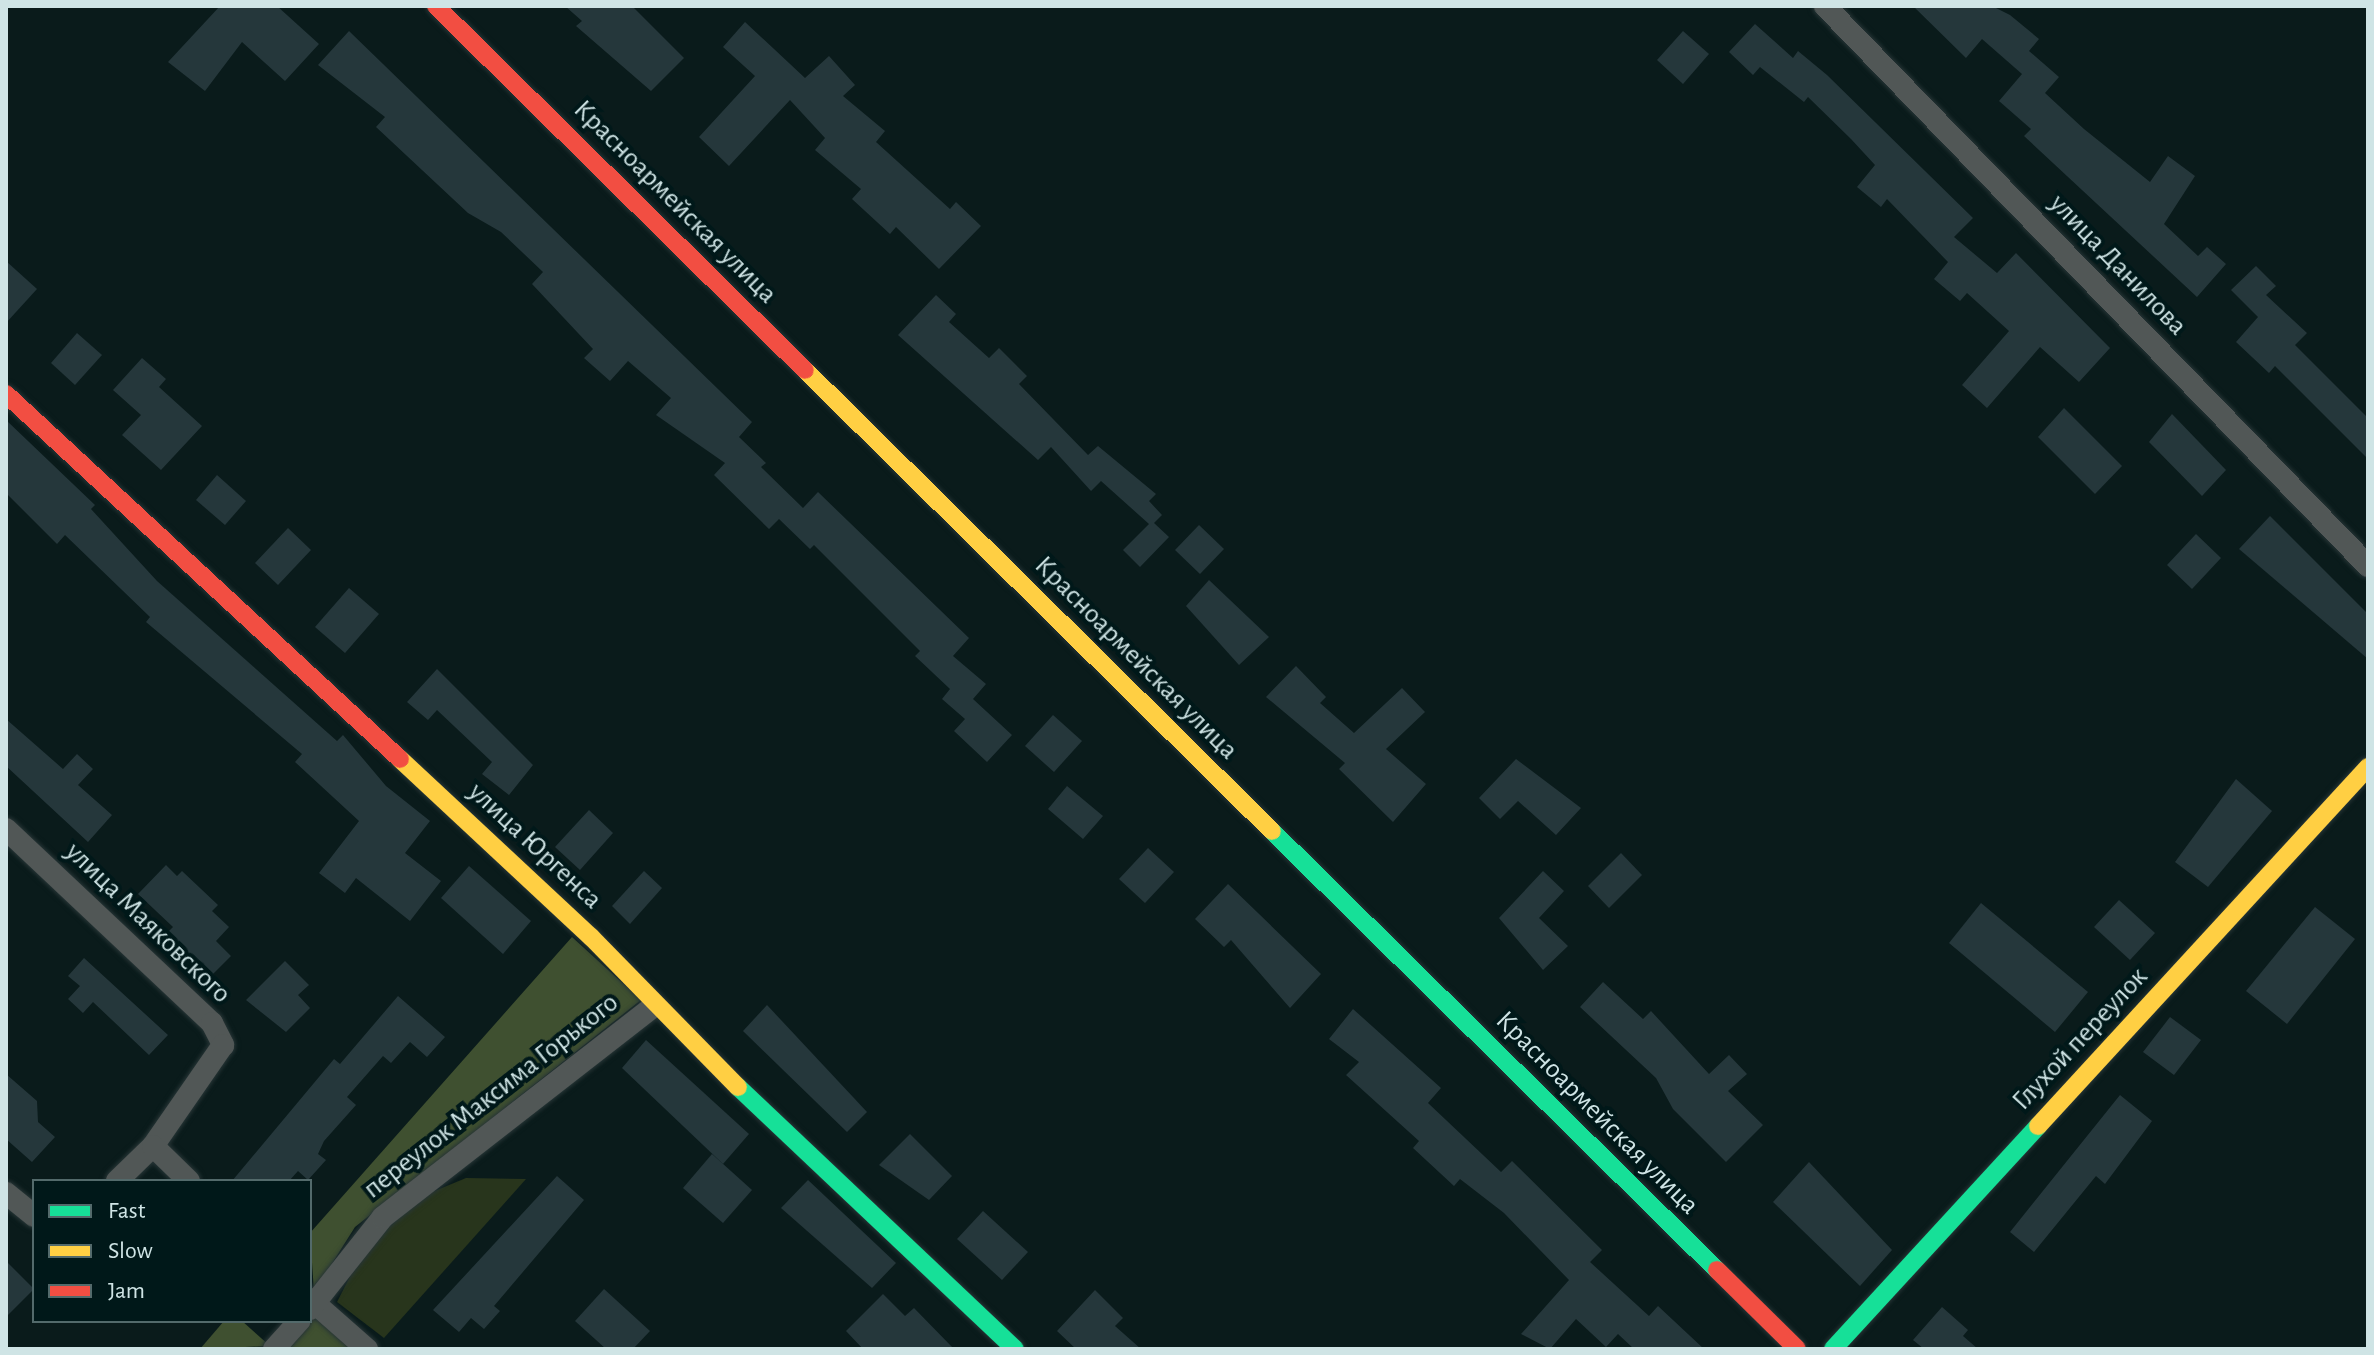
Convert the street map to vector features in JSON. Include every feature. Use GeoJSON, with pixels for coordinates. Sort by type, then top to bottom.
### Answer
{"type":"FeatureCollection","features":[{"type":"Feature","properties":{"kind":"street","name":"Красноармейская улица"},"geometry":{"type":"LineString","coordinates":[[436,6],[1797,1349]]}},
{"type":"Feature","properties":{"kind":"street","name":"улица Данилова"},"geometry":{"type":"LineString","coordinates":[[1825,6],[2368,566]]}},
{"type":"Feature","properties":{"kind":"street","name":"улица Юргенса"},"geometry":{"type":"LineString","coordinates":[[6,394],[591,937],[653,1007],[1015,1349]]}},
{"type":"Feature","properties":{"kind":"street","name":"Глухой переулок"},"geometry":{"type":"LineString","coordinates":[[1833,1349],[2368,767]]}},
{"type":"Feature","properties":{"kind":"street","name":"улица Маяковского"},"geometry":{"type":"LineString","coordinates":[[6,829],[212,1023],[223,1045],[153,1146],[119,1179]]}},
{"type":"Feature","properties":{"kind":"street","name":"переулок Максима Горького"},"geometry":{"type":"LineString","coordinates":[[312,1304],[383,1217],[653,1007]]}},
{"type":"Feature","properties":{"kind":"street"},"geometry":{"type":"LineString","coordinates":[[153,1146],[187,1179]]}},
{"type":"Feature","properties":{"kind":"street"},"geometry":{"type":"LineString","coordinates":[[6,1193],[32,1214]]}},
{"type":"Feature","properties":{"kind":"street"},"geometry":{"type":"LineString","coordinates":[[312,1304],[367,1349]]}},
{"type":"Feature","properties":{"kind":"street"},"geometry":{"type":"LineString","coordinates":[[274,1349],[297,1323]]}},
{"type":"Feature","properties":{"kind":"green space"},"geometry":{"type":"Polygon","coordinates":[[[572,937],[641,1000],[355,1227],[314,1292],[312,1231],[572,937]]]}},
{"type":"Feature","properties":{"kind":"green space"},"geometry":{"type":"Polygon","coordinates":[[[466,1178],[526,1179],[384,1338],[337,1302],[364,1249],[425,1195],[466,1178]]]}},
{"type":"Feature","properties":{"kind":"green space"},"geometry":{"type":"Polygon","coordinates":[[[312,1316],[353,1349],[276,1349],[301,1323],[312,1323],[312,1316]]]}},
{"type":"Feature","properties":{"kind":"green space"},"geometry":{"type":"Polygon","coordinates":[[[222,1323],[244,1323],[270,1346],[200,1349],[222,1323]]]}},
{"type":"Feature","properties":{"kind":"building"},"geometry":{"type":"Polygon","coordinates":[[[220,6],[277,6],[319,44],[285,81],[242,42],[205,91],[168,62],[220,6]]]}},
{"type":"Feature","properties":{"kind":"building"},"geometry":{"type":"Polygon","coordinates":[[[565,6],[632,6],[684,58],[651,91],[576,26],[582,21],[565,6]]]}},
{"type":"Feature","properties":{"kind":"building"},"geometry":{"type":"Polygon","coordinates":[[[1913,6],[1992,6],[2010,15],[2039,39],[2029,51],[2059,77],[2045,93],[2084,129],[2150,182],[2168,156],[2195,176],[2164,224],[2198,256],[2207,247],[2226,264],[2197,297],[2024,136],[2031,129],[1999,101],[2022,74],[1982,39],[1966,58],[1913,6]]]}},
{"type":"Feature","properties":{"kind":"building"},"geometry":{"type":"Polygon","coordinates":[[[745,22],[805,78],[829,56],[855,85],[843,96],[885,131],[876,142],[950,209],[956,202],[981,226],[939,269],[896,227],[890,234],[852,199],[861,189],[815,150],[825,138],[790,100],[729,166],[699,137],[755,76],[723,47],[745,22]]]}},
{"type":"Feature","properties":{"kind":"building"},"geometry":{"type":"Polygon","coordinates":[[[1755,24],[1793,58],[1798,51],[1827,75],[1973,218],[1954,237],[1997,273],[2016,253],[2110,348],[2079,382],[2040,347],[1987,408],[1962,385],[2009,331],[1967,293],[1960,301],[1934,279],[1948,262],[1887,199],[1881,207],[1857,187],[1875,165],[1851,139],[1808,97],[1804,102],[1760,67],[1753,75],[1729,52],[1755,24]]]}},
{"type":"Feature","properties":{"kind":"building"},"geometry":{"type":"Polygon","coordinates":[[[349,31],[752,422],[739,437],[766,463],[761,467],[803,508],[818,492],[969,638],[953,656],[986,684],[973,699],[1012,735],[987,762],[954,731],[965,719],[942,699],[950,689],[915,656],[920,651],[814,545],[810,549],[779,519],[769,529],[714,475],[725,463],[656,415],[671,398],[628,361],[610,381],[584,358],[593,349],[532,284],[543,272],[501,232],[468,213],[376,127],[385,117],[318,65],[349,31]]]}},
{"type":"Feature","properties":{"kind":"building"},"geometry":{"type":"Polygon","coordinates":[[[1683,31],[1709,54],[1683,84],[1657,60],[1683,31]]]}},
{"type":"Feature","properties":{"kind":"building"},"geometry":{"type":"Polygon","coordinates":[[[6,261],[37,289],[6,323],[6,261]]]}},
{"type":"Feature","properties":{"kind":"building"},"geometry":{"type":"Polygon","coordinates":[[[2256,266],[2276,286],[2266,295],[2307,333],[2295,345],[2368,418],[2368,459],[2275,366],[2269,373],[2236,342],[2258,317],[2231,290],[2256,266]]]}},
{"type":"Feature","properties":{"kind":"building"},"geometry":{"type":"Polygon","coordinates":[[[936,295],[956,314],[949,322],[989,358],[999,348],[1027,376],[1019,384],[1088,455],[1098,446],[1156,494],[1149,501],[1162,515],[1154,523],[1169,537],[1140,567],[1123,550],[1149,524],[1101,481],[1091,491],[1051,447],[1038,460],[898,335],[936,295]]]}},
{"type":"Feature","properties":{"kind":"building"},"geometry":{"type":"Polygon","coordinates":[[[77,333],[102,355],[75,385],[51,363],[77,333]]]}},
{"type":"Feature","properties":{"kind":"building"},"geometry":{"type":"Polygon","coordinates":[[[142,358],[166,379],[159,387],[202,426],[161,470],[122,435],[141,415],[113,390],[142,358]]]}},
{"type":"Feature","properties":{"kind":"building"},"geometry":{"type":"Polygon","coordinates":[[[2064,408],[2122,466],[2095,494],[2038,437],[2064,408]]]}},
{"type":"Feature","properties":{"kind":"building"},"geometry":{"type":"Polygon","coordinates":[[[2172,414],[2226,470],[2202,496],[2149,442],[2172,414]]]}},
{"type":"Feature","properties":{"kind":"building"},"geometry":{"type":"Polygon","coordinates":[[[6,420],[95,505],[91,509],[157,581],[337,741],[343,735],[386,786],[430,821],[405,853],[441,881],[410,921],[356,878],[345,893],[319,873],[359,821],[295,762],[302,754],[146,622],[150,617],[65,535],[57,544],[6,493],[6,420]]]}},
{"type":"Feature","properties":{"kind":"building"},"geometry":{"type":"Polygon","coordinates":[[[217,475],[246,501],[225,525],[196,500],[217,475]]]}},
{"type":"Feature","properties":{"kind":"building"},"geometry":{"type":"Polygon","coordinates":[[[2270,516],[2368,614],[2368,659],[2239,549],[2270,516]]]}},
{"type":"Feature","properties":{"kind":"building"},"geometry":{"type":"Polygon","coordinates":[[[1199,525],[1224,549],[1200,574],[1175,550],[1199,525]]]}},
{"type":"Feature","properties":{"kind":"building"},"geometry":{"type":"Polygon","coordinates":[[[288,528],[311,550],[278,585],[255,563],[288,528]]]}},
{"type":"Feature","properties":{"kind":"building"},"geometry":{"type":"Polygon","coordinates":[[[2196,534],[2221,558],[2192,589],[2167,565],[2196,534]]]}},
{"type":"Feature","properties":{"kind":"building"},"geometry":{"type":"Polygon","coordinates":[[[1209,580],[1269,637],[1239,665],[1186,606],[1209,580]]]}},
{"type":"Feature","properties":{"kind":"building"},"geometry":{"type":"Polygon","coordinates":[[[349,588],[379,614],[345,653],[315,627],[349,588]]]}},
{"type":"Feature","properties":{"kind":"building"},"geometry":{"type":"Polygon","coordinates":[[[1296,666],[1326,697],[1320,703],[1354,733],[1402,688],[1425,712],[1386,749],[1426,784],[1393,822],[1339,769],[1345,763],[1266,697],[1296,666]]]}},
{"type":"Feature","properties":{"kind":"building"},"geometry":{"type":"Polygon","coordinates":[[[437,669],[533,765],[509,795],[482,774],[492,762],[437,710],[428,720],[407,702],[437,669]]]}},
{"type":"Feature","properties":{"kind":"building"},"geometry":{"type":"Polygon","coordinates":[[[1053,715],[1082,741],[1054,772],[1025,746],[1053,715]]]}},
{"type":"Feature","properties":{"kind":"building"},"geometry":{"type":"Polygon","coordinates":[[[6,719],[63,769],[77,754],[93,769],[78,785],[112,815],[88,842],[6,766],[6,719]]]}},
{"type":"Feature","properties":{"kind":"building"},"geometry":{"type":"Polygon","coordinates":[[[1516,759],[1581,808],[1556,835],[1518,801],[1500,819],[1479,798],[1516,759]]]}},
{"type":"Feature","properties":{"kind":"building"},"geometry":{"type":"Polygon","coordinates":[[[2236,779],[2272,811],[2208,887],[2175,862],[2236,779]]]}},
{"type":"Feature","properties":{"kind":"building"},"geometry":{"type":"Polygon","coordinates":[[[1067,786],[1103,816],[1083,839],[1048,809],[1067,786]]]}},
{"type":"Feature","properties":{"kind":"building"},"geometry":{"type":"Polygon","coordinates":[[[589,810],[613,833],[580,870],[555,847],[589,810]]]}},
{"type":"Feature","properties":{"kind":"building"},"geometry":{"type":"Polygon","coordinates":[[[1148,848],[1174,872],[1145,903],[1119,879],[1148,848]]]}},
{"type":"Feature","properties":{"kind":"building"},"geometry":{"type":"Polygon","coordinates":[[[1621,853],[1642,875],[1609,908],[1588,886],[1621,853]]]}},
{"type":"Feature","properties":{"kind":"building"},"geometry":{"type":"Polygon","coordinates":[[[166,865],[177,876],[182,871],[218,905],[212,911],[229,927],[216,941],[231,956],[209,978],[165,935],[173,927],[138,894],[166,865]]]}},
{"type":"Feature","properties":{"kind":"building"},"geometry":{"type":"Polygon","coordinates":[[[469,866],[531,921],[503,954],[441,898],[469,866]]]}},
{"type":"Feature","properties":{"kind":"building"},"geometry":{"type":"Polygon","coordinates":[[[644,871],[662,888],[630,924],[612,906],[644,871]]]}},
{"type":"Feature","properties":{"kind":"building"},"geometry":{"type":"Polygon","coordinates":[[[1543,871],[1564,891],[1539,918],[1568,946],[1543,970],[1499,918],[1543,871]]]}},
{"type":"Feature","properties":{"kind":"building"},"geometry":{"type":"Polygon","coordinates":[[[1228,884],[1321,974],[1290,1008],[1231,940],[1224,947],[1195,919],[1228,884]]]}},
{"type":"Feature","properties":{"kind":"building"},"geometry":{"type":"Polygon","coordinates":[[[2119,900],[2155,933],[2130,960],[2094,927],[2119,900]]]}},
{"type":"Feature","properties":{"kind":"building"},"geometry":{"type":"Polygon","coordinates":[[[1981,903],[2088,992],[2055,1032],[1949,943],[1981,903]]]}},
{"type":"Feature","properties":{"kind":"building"},"geometry":{"type":"Polygon","coordinates":[[[2315,907],[2355,939],[2287,1024],[2246,991],[2315,907]]]}},
{"type":"Feature","properties":{"kind":"building"},"geometry":{"type":"Polygon","coordinates":[[[84,958],[168,1035],[149,1055],[93,1002],[83,1013],[68,999],[80,986],[68,976],[84,958]]]}},
{"type":"Feature","properties":{"kind":"building"},"geometry":{"type":"Polygon","coordinates":[[[285,961],[309,985],[298,995],[310,1008],[286,1032],[246,1000],[285,961]]]}},
{"type":"Feature","properties":{"kind":"building"},"geometry":{"type":"Polygon","coordinates":[[[1603,982],[1643,1019],[1651,1011],[1709,1074],[1729,1055],[1747,1074],[1728,1091],[1763,1125],[1726,1162],[1673,1109],[1656,1078],[1580,1007],[1603,982]]]}},
{"type":"Feature","properties":{"kind":"building"},"geometry":{"type":"Polygon","coordinates":[[[398,996],[445,1037],[427,1057],[410,1042],[391,1063],[383,1056],[347,1097],[356,1105],[324,1141],[318,1154],[326,1160],[309,1179],[298,1171],[291,1179],[234,1179],[334,1059],[340,1064],[398,996]]]}},
{"type":"Feature","properties":{"kind":"building"},"geometry":{"type":"Polygon","coordinates":[[[767,1005],[867,1112],[847,1132],[743,1031],[767,1005]]]}},
{"type":"Feature","properties":{"kind":"building"},"geometry":{"type":"Polygon","coordinates":[[[1353,1009],[1441,1088],[1428,1103],[1501,1172],[1512,1161],[1602,1250],[1590,1262],[1649,1316],[1658,1306],[1704,1349],[1634,1349],[1618,1334],[1606,1347],[1576,1319],[1550,1349],[1521,1334],[1569,1280],[1504,1213],[1460,1179],[1454,1186],[1413,1148],[1419,1141],[1346,1075],[1359,1062],[1329,1039],[1353,1009]]]}},
{"type":"Feature","properties":{"kind":"building"},"geometry":{"type":"Polygon","coordinates":[[[2170,1017],[2201,1040],[2174,1075],[2143,1052],[2170,1017]]]}},
{"type":"Feature","properties":{"kind":"building"},"geometry":{"type":"Polygon","coordinates":[[[646,1040],[749,1134],[723,1164],[622,1068],[646,1040]]]}},
{"type":"Feature","properties":{"kind":"building"},"geometry":{"type":"Polygon","coordinates":[[[6,1074],[37,1101],[38,1122],[55,1137],[32,1162],[6,1139],[6,1074]]]}},
{"type":"Feature","properties":{"kind":"building"},"geometry":{"type":"Polygon","coordinates":[[[2120,1095],[2152,1121],[2105,1184],[2096,1176],[2034,1252],[2010,1232],[2120,1095]]]}},
{"type":"Feature","properties":{"kind":"building"},"geometry":{"type":"Polygon","coordinates":[[[910,1134],[952,1176],[929,1200],[879,1165],[910,1134]]]}},
{"type":"Feature","properties":{"kind":"building"},"geometry":{"type":"Polygon","coordinates":[[[712,1154],[752,1190],[723,1223],[683,1188],[712,1154]]]}},
{"type":"Feature","properties":{"kind":"building"},"geometry":{"type":"Polygon","coordinates":[[[1809,1162],[1892,1250],[1860,1286],[1773,1202],[1809,1162]]]}},
{"type":"Feature","properties":{"kind":"building"},"geometry":{"type":"Polygon","coordinates":[[[557,1176],[584,1200],[494,1306],[500,1311],[484,1329],[471,1318],[459,1332],[433,1310],[557,1176]]]}},
{"type":"Feature","properties":{"kind":"building"},"geometry":{"type":"Polygon","coordinates":[[[808,1180],[896,1263],[872,1288],[781,1208],[808,1180]]]}},
{"type":"Feature","properties":{"kind":"building"},"geometry":{"type":"Polygon","coordinates":[[[983,1211],[1028,1252],[1002,1280],[957,1239],[983,1211]]]}},
{"type":"Feature","properties":{"kind":"building"},"geometry":{"type":"Polygon","coordinates":[[[6,1261],[32,1287],[32,1291],[6,1317],[6,1261]]]}},
{"type":"Feature","properties":{"kind":"building"},"geometry":{"type":"Polygon","coordinates":[[[604,1289],[650,1331],[633,1349],[606,1349],[575,1321],[604,1289]]]}},
{"type":"Feature","properties":{"kind":"building"},"geometry":{"type":"Polygon","coordinates":[[[1095,1290],[1123,1318],[1115,1326],[1141,1349],[1076,1349],[1057,1331],[1095,1290]]]}},
{"type":"Feature","properties":{"kind":"building"},"geometry":{"type":"Polygon","coordinates":[[[883,1294],[905,1316],[914,1308],[954,1349],[863,1349],[846,1331],[883,1294]]]}},
{"type":"Feature","properties":{"kind":"building"},"geometry":{"type":"Polygon","coordinates":[[[1942,1307],[1968,1330],[1963,1336],[1978,1349],[1924,1349],[1913,1340],[1942,1307]]]}},
{"type":"Feature","properties":{"kind":"traffic: fast"},"geometry":{"type":"LineString","coordinates":[[1272,831],[1717,1270]]}},
{"type":"Feature","properties":{"kind":"traffic: fast"},"geometry":{"type":"LineString","coordinates":[[738,1087],[1015,1349]]}},
{"type":"Feature","properties":{"kind":"traffic: fast"},"geometry":{"type":"LineString","coordinates":[[1833,1349],[2038,1126]]}},
{"type":"Feature","properties":{"kind":"traffic: slow"},"geometry":{"type":"LineString","coordinates":[[805,370],[1272,831]]}},
{"type":"Feature","properties":{"kind":"traffic: slow"},"geometry":{"type":"LineString","coordinates":[[400,759],[591,937],[738,1087]]}},
{"type":"Feature","properties":{"kind":"traffic: slow"},"geometry":{"type":"LineString","coordinates":[[2038,1126],[2368,767]]}},
{"type":"Feature","properties":{"kind":"traffic: jam"},"geometry":{"type":"LineString","coordinates":[[436,6],[805,370]]}},
{"type":"Feature","properties":{"kind":"traffic: jam"},"geometry":{"type":"LineString","coordinates":[[6,394],[400,759]]}},
{"type":"Feature","properties":{"kind":"traffic: jam"},"geometry":{"type":"LineString","coordinates":[[1717,1270],[1797,1349]]}}]}
